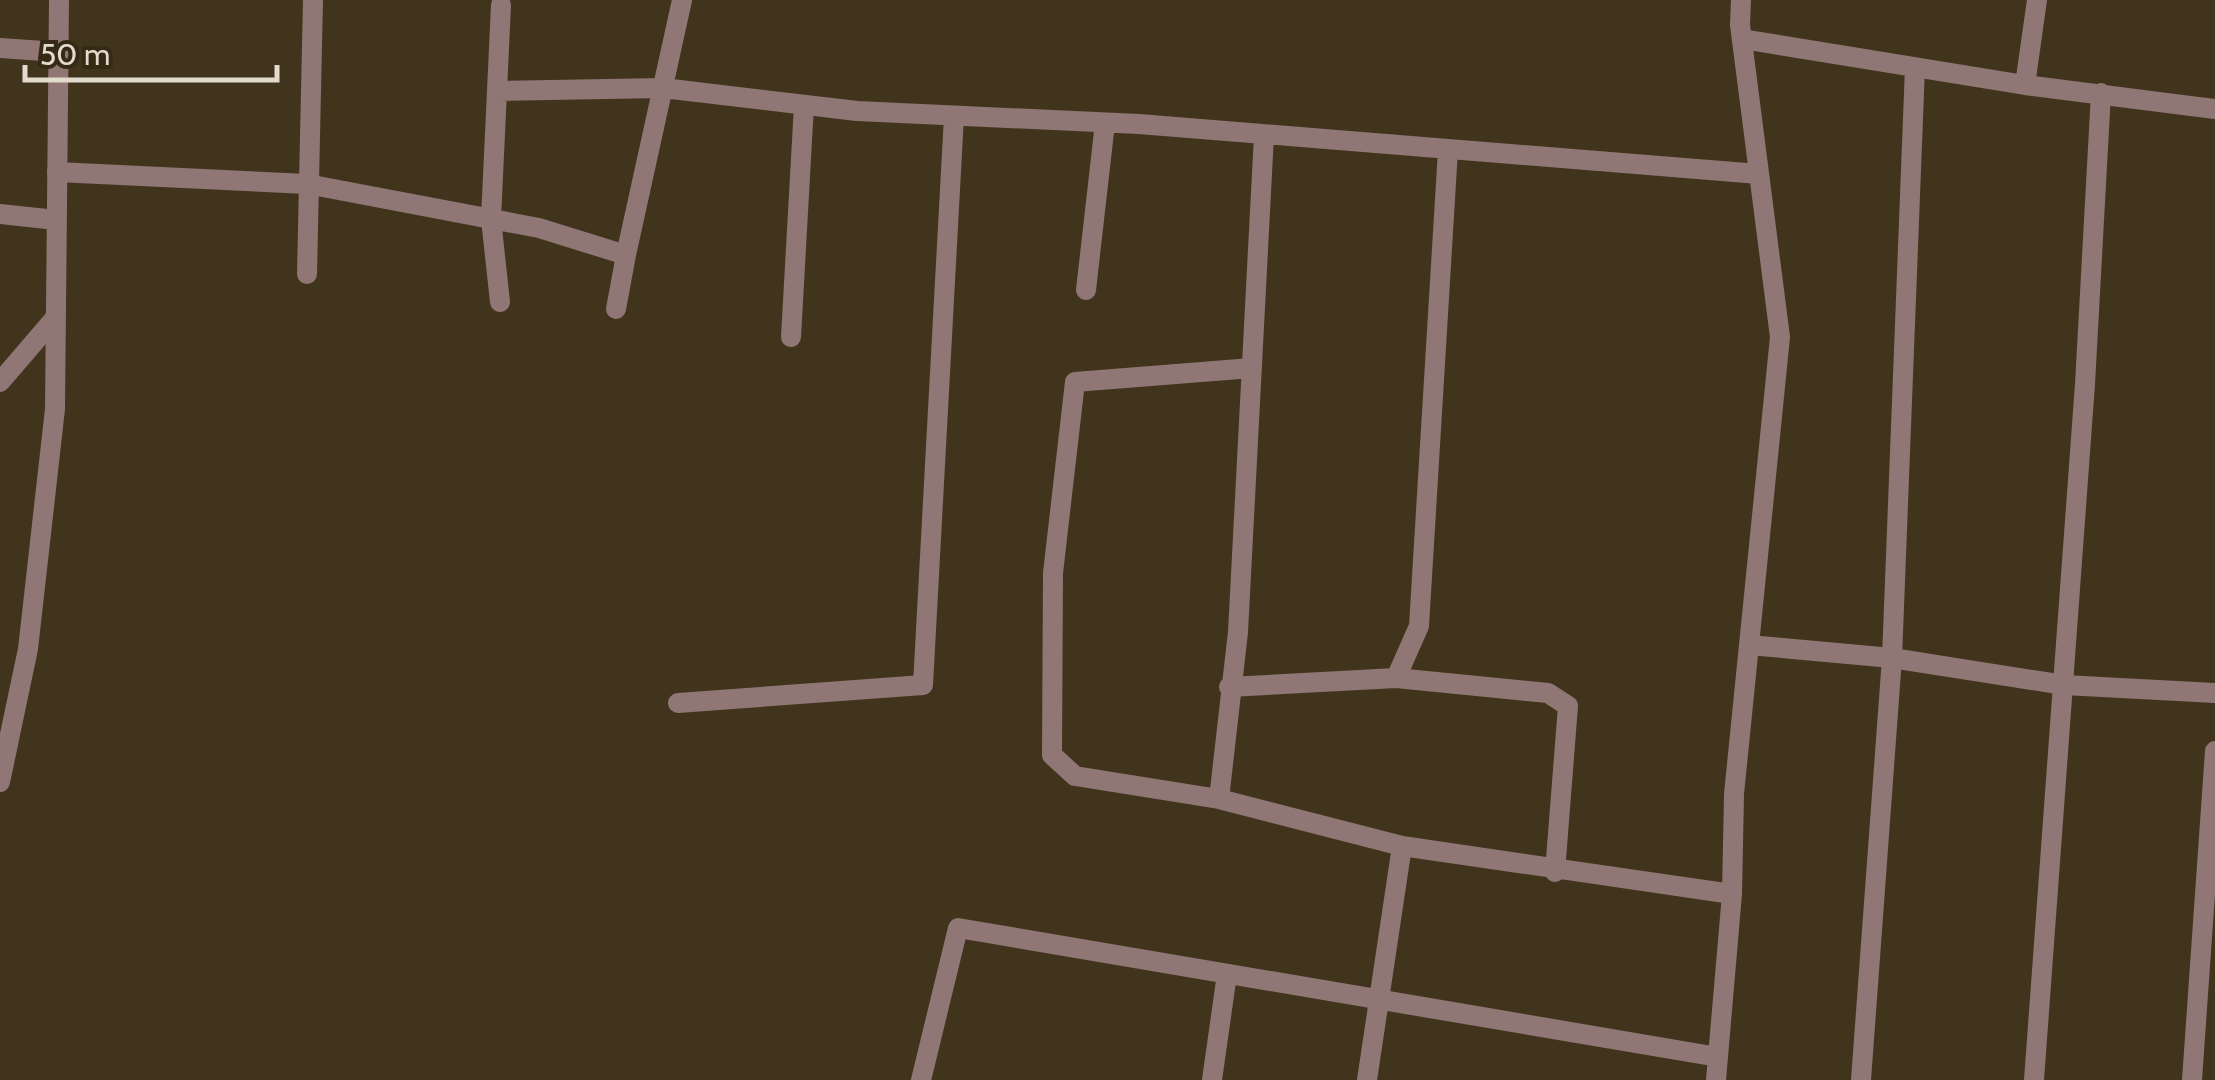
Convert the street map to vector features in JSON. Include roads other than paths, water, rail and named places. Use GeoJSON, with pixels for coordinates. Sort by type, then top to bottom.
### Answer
{"type":"FeatureCollection","features":[{"type":"Feature","properties":{"kind":"street"},"geometry":{"type":"LineString","coordinates":[[0,782],[30,630],[54,409],[59,0]]}},
{"type":"Feature","properties":{"kind":"street"},"geometry":{"type":"LineString","coordinates":[[307,274],[313,0]]}},
{"type":"Feature","properties":{"kind":"street"},"geometry":{"type":"LineString","coordinates":[[616,309],[682,0]]}},
{"type":"Feature","properties":{"kind":"street"},"geometry":{"type":"LineString","coordinates":[[1716,1080],[1732,894],[1734,794],[1780,337],[1742,39],[1741,0]]}},
{"type":"Feature","properties":{"kind":"street"},"geometry":{"type":"LineString","coordinates":[[2025,85],[2037,0]]}},
{"type":"Feature","properties":{"kind":"street"},"geometry":{"type":"LineString","coordinates":[[500,302],[491,219],[501,4]]}},
{"type":"Feature","properties":{"kind":"street"},"geometry":{"type":"LineString","coordinates":[[1742,39],[2025,85],[2215,109]]}},
{"type":"Feature","properties":{"kind":"street"},"geometry":{"type":"LineString","coordinates":[[0,48],[58,52]]}},
{"type":"Feature","properties":{"kind":"street"},"geometry":{"type":"LineString","coordinates":[[1861,1080],[1892,658],[1915,67]]}},
{"type":"Feature","properties":{"kind":"street"},"geometry":{"type":"LineString","coordinates":[[497,90],[663,88],[804,105],[1105,123],[1759,174]]}},
{"type":"Feature","properties":{"kind":"street"},"geometry":{"type":"LineString","coordinates":[[2034,1080],[2064,685],[2100,94]]}},
{"type":"Feature","properties":{"kind":"street"},"geometry":{"type":"LineString","coordinates":[[791,337],[804,105]]}},
{"type":"Feature","properties":{"kind":"street"},"geometry":{"type":"LineString","coordinates":[[678,703],[923,684],[954,116]]}},
{"type":"Feature","properties":{"kind":"street"},"geometry":{"type":"LineString","coordinates":[[1086,290],[1105,123]]}},
{"type":"Feature","properties":{"kind":"street"},"geometry":{"type":"LineString","coordinates":[[1219,799],[1238,632],[1264,135]]}},
{"type":"Feature","properties":{"kind":"street"},"geometry":{"type":"LineString","coordinates":[[1396,678],[1419,626],[1448,150]]}},
{"type":"Feature","properties":{"kind":"street"},"geometry":{"type":"LineString","coordinates":[[57,172],[306,184],[538,228],[626,256]]}},
{"type":"Feature","properties":{"kind":"street"},"geometry":{"type":"LineString","coordinates":[[0,214],[56,220]]}},
{"type":"Feature","properties":{"kind":"street"},"geometry":{"type":"LineString","coordinates":[[0,382],[56,318]]}},
{"type":"Feature","properties":{"kind":"street"},"geometry":{"type":"LineString","coordinates":[[1252,368],[1075,382],[1054,572],[1052,755],[1075,776],[1219,799],[1402,846],[1555,872],[1732,894]]}},
{"type":"Feature","properties":{"kind":"street"},"geometry":{"type":"LineString","coordinates":[[1749,646],[1892,658],[2064,685],[2215,693]]}},
{"type":"Feature","properties":{"kind":"street"},"geometry":{"type":"LineString","coordinates":[[1230,687],[1396,678],[1548,692],[1568,706],[1555,872]]}},
{"type":"Feature","properties":{"kind":"street"},"geometry":{"type":"LineString","coordinates":[[2192,1080],[2215,751]]}},
{"type":"Feature","properties":{"kind":"street"},"geometry":{"type":"LineString","coordinates":[[1367,1080],[1402,846]]}},
{"type":"Feature","properties":{"kind":"street"},"geometry":{"type":"LineString","coordinates":[[922,1080],[958,928],[1718,1057]]}},
{"type":"Feature","properties":{"kind":"street"},"geometry":{"type":"LineString","coordinates":[[1212,1080],[1227,974]]}}]}
